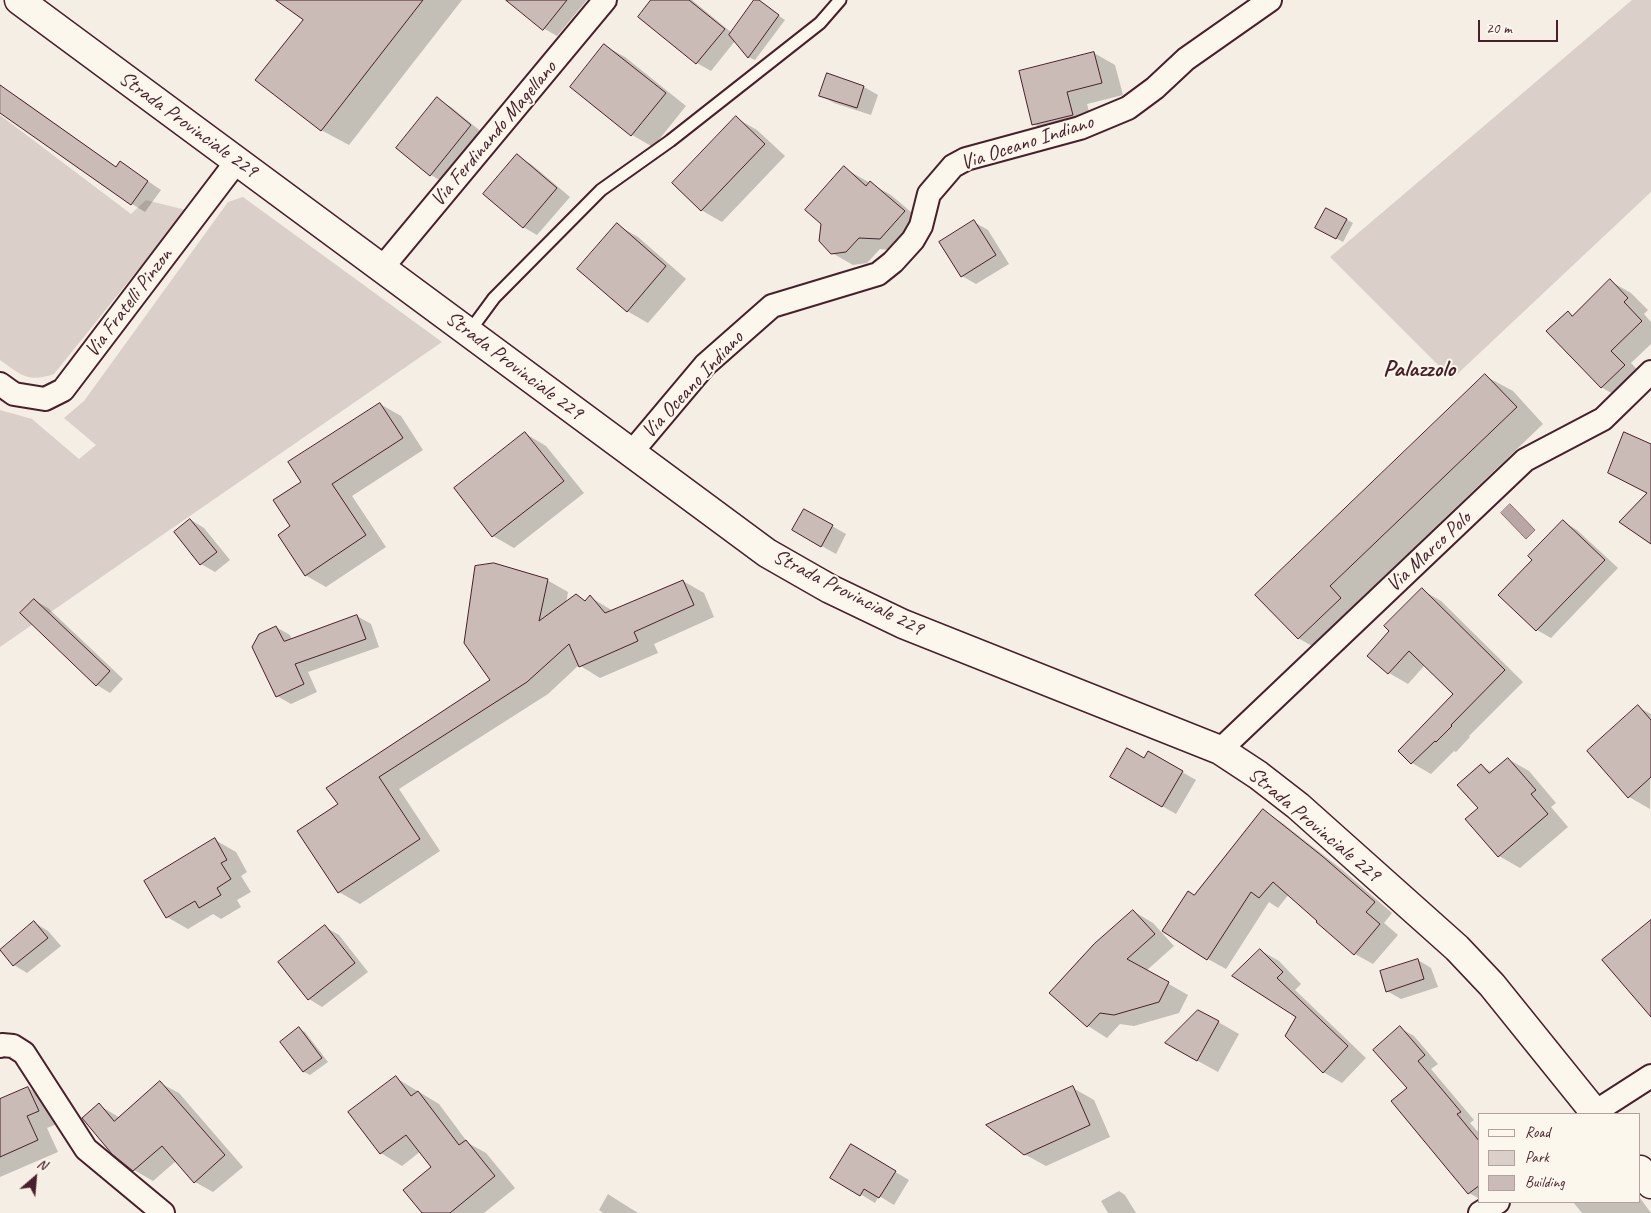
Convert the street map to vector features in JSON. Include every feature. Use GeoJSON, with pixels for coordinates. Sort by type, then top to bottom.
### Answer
{"type":"FeatureCollection","features":[{"type":"Feature","properties":{"kind":"street","name":"Strada Provinciale 229"},"geometry":{"type":"LineString","coordinates":[[19,0],[768,553],[830,588],[903,624],[1220,750],[1258,775],[1298,806],[1457,948],[1492,985],[1595,1113]]}},
{"type":"Feature","properties":{"kind":"street","name":"Via Ferdinando Magellano"},"geometry":{"type":"LineString","coordinates":[[382,268],[606,0]]}},
{"type":"Feature","properties":{"kind":"street","name":"Via Oceano Indiano"},"geometry":{"type":"LineString","coordinates":[[631,453],[706,365],[772,306],[878,274],[893,262],[913,240],[921,226],[930,194],[953,166],[966,159],[1080,128],[1128,108],[1155,88],[1186,59],[1270,0]]}},
{"type":"Feature","properties":{"kind":"street","name":"Via Fratelli Pinzon"},"geometry":{"type":"LineString","coordinates":[[0,384],[14,394],[45,399],[63,390],[237,161]]}},
{"type":"Feature","properties":{"kind":"street","name":"Via Marco Polo"},"geometry":{"type":"LineString","coordinates":[[1220,750],[1525,460],[1603,419],[1651,372]]}},
{"type":"Feature","properties":{"kind":"street"},"geometry":{"type":"LineString","coordinates":[[0,1046],[2,1044],[13,1046],[24,1053],[86,1149],[163,1213]]}},
{"type":"Feature","properties":{"kind":"street"},"geometry":{"type":"LineString","coordinates":[[1595,1113],[1651,1076]]}},
{"type":"Feature","properties":{"kind":"street"},"geometry":{"type":"LineString","coordinates":[[1641,1171],[1651,1184]]}},
{"type":"Feature","properties":{"kind":"street"},"geometry":{"type":"LineString","coordinates":[[1480,1213],[1496,1203]]}},
{"type":"Feature","properties":{"kind":"lane"},"geometry":{"type":"LineString","coordinates":[[469,332],[494,298],[601,190],[670,141],[820,23],[840,0]]}},
{"type":"Feature","properties":{"kind":"green space"},"geometry":{"type":"Polygon","coordinates":[[[1632,0],[1651,0],[1651,192],[1452,379],[1330,257],[1632,0]]]}},
{"type":"Feature","properties":{"kind":"green space"},"geometry":{"type":"Polygon","coordinates":[[[0,115],[131,214],[146,200],[186,210],[54,374],[45,377],[25,376],[0,360],[0,115]]]}},
{"type":"Feature","properties":{"kind":"green space"},"geometry":{"type":"Polygon","coordinates":[[[243,197],[442,342],[0,647],[0,410],[32,419],[79,459],[96,445],[64,418],[84,401],[228,202],[243,197]]]}},
{"type":"Feature","properties":{"kind":"shaded area"},"geometry":{"type":"Polygon","coordinates":[[[1510,504],[1535,530],[1526,539],[1501,513],[1510,504]]]}},
{"type":"Feature","properties":{"kind":"building"},"geometry":{"type":"Polygon","coordinates":[[[276,0],[423,0],[321,131],[255,80],[303,20],[276,0]]]}},
{"type":"Feature","properties":{"kind":"building"},"geometry":{"type":"Polygon","coordinates":[[[506,0],[567,0],[543,30],[506,0]]]}},
{"type":"Feature","properties":{"kind":"building"},"geometry":{"type":"Polygon","coordinates":[[[651,0],[689,0],[725,29],[696,64],[638,17],[651,0]]]}},
{"type":"Feature","properties":{"kind":"building"},"geometry":{"type":"Polygon","coordinates":[[[754,0],[759,0],[779,15],[748,58],[729,35],[754,0]]]}},
{"type":"Feature","properties":{"kind":"building"},"geometry":{"type":"Polygon","coordinates":[[[604,44],[666,93],[631,136],[570,87],[604,44]]]}},
{"type":"Feature","properties":{"kind":"building"},"geometry":{"type":"Polygon","coordinates":[[[1094,52],[1102,83],[1067,92],[1073,115],[1032,125],[1019,71],[1094,52]]]}},
{"type":"Feature","properties":{"kind":"building"},"geometry":{"type":"Polygon","coordinates":[[[827,73],[864,86],[857,108],[819,96],[827,73]]]}},
{"type":"Feature","properties":{"kind":"building"},"geometry":{"type":"Polygon","coordinates":[[[0,85],[116,167],[120,161],[148,181],[131,205],[0,113],[0,85]]]}},
{"type":"Feature","properties":{"kind":"building"},"geometry":{"type":"Polygon","coordinates":[[[437,97],[471,125],[430,176],[396,148],[437,97]]]}},
{"type":"Feature","properties":{"kind":"building"},"geometry":{"type":"Polygon","coordinates":[[[736,116],[765,144],[701,211],[672,183],[736,116]]]}},
{"type":"Feature","properties":{"kind":"building"},"geometry":{"type":"Polygon","coordinates":[[[517,154],[557,188],[523,228],[483,194],[517,154]]]}},
{"type":"Feature","properties":{"kind":"building"},"geometry":{"type":"Polygon","coordinates":[[[844,166],[866,186],[870,181],[905,211],[880,239],[859,238],[846,252],[831,254],[819,241],[821,224],[805,210],[844,166]]]}},
{"type":"Feature","properties":{"kind":"building"},"geometry":{"type":"Polygon","coordinates":[[[1326,208],[1347,219],[1336,239],[1315,228],[1326,208]]]}},
{"type":"Feature","properties":{"kind":"building"},"geometry":{"type":"Polygon","coordinates":[[[974,220],[996,255],[961,277],[939,242],[974,220]]]}},
{"type":"Feature","properties":{"kind":"building"},"geometry":{"type":"Polygon","coordinates":[[[617,223],[666,266],[627,312],[577,269],[617,223]]]}},
{"type":"Feature","properties":{"kind":"building"},"geometry":{"type":"Polygon","coordinates":[[[1610,279],[1628,298],[1624,302],[1642,321],[1611,351],[1625,365],[1601,388],[1546,331],[1568,311],[1572,316],[1610,279]]]}},
{"type":"Feature","properties":{"kind":"building"},"geometry":{"type":"Polygon","coordinates":[[[1485,374],[1517,407],[1330,586],[1341,598],[1298,639],[1255,595],[1485,374]]]}},
{"type":"Feature","properties":{"kind":"building"},"geometry":{"type":"Polygon","coordinates":[[[380,403],[403,438],[332,484],[366,535],[305,576],[278,535],[290,526],[273,500],[301,482],[288,462],[380,403]]]}},
{"type":"Feature","properties":{"kind":"building"},"geometry":{"type":"Polygon","coordinates":[[[525,432],[564,481],[492,537],[454,488],[525,432]]]}},
{"type":"Feature","properties":{"kind":"building"},"geometry":{"type":"Polygon","coordinates":[[[1624,432],[1651,444],[1651,544],[1619,522],[1647,493],[1608,473],[1624,432]]]}},
{"type":"Feature","properties":{"kind":"building"},"geometry":{"type":"Polygon","coordinates":[[[804,509],[833,525],[821,547],[792,530],[804,509]]]}},
{"type":"Feature","properties":{"kind":"building"},"geometry":{"type":"Polygon","coordinates":[[[190,519],[217,552],[200,565],[174,532],[190,519]]]}},
{"type":"Feature","properties":{"kind":"building"},"geometry":{"type":"Polygon","coordinates":[[[1563,520],[1605,560],[1536,631],[1498,595],[1532,560],[1528,556],[1563,520]]]}},
{"type":"Feature","properties":{"kind":"building"},"geometry":{"type":"Polygon","coordinates":[[[494,563],[548,579],[539,621],[576,594],[585,601],[590,595],[605,613],[683,580],[694,605],[634,632],[638,641],[579,667],[569,644],[527,682],[379,777],[420,839],[338,893],[297,831],[338,804],[326,788],[490,680],[464,643],[475,566],[494,563]]]}},
{"type":"Feature","properties":{"kind":"building"},"geometry":{"type":"Polygon","coordinates":[[[1422,588],[1505,670],[1436,742],[1411,764],[1398,751],[1453,694],[1409,651],[1388,674],[1367,656],[1389,631],[1384,626],[1422,588]]]}},
{"type":"Feature","properties":{"kind":"building"},"geometry":{"type":"Polygon","coordinates":[[[34,599],[110,671],[96,686],[20,613],[34,599]]]}},
{"type":"Feature","properties":{"kind":"building"},"geometry":{"type":"Polygon","coordinates":[[[357,615],[366,639],[295,664],[304,684],[276,697],[252,647],[259,634],[276,626],[284,641],[357,615]]]}},
{"type":"Feature","properties":{"kind":"building"},"geometry":{"type":"Polygon","coordinates":[[[1638,705],[1651,720],[1651,777],[1628,798],[1587,751],[1638,705]]]}},
{"type":"Feature","properties":{"kind":"building"},"geometry":{"type":"Polygon","coordinates":[[[1127,748],[1144,758],[1148,751],[1183,771],[1162,807],[1110,777],[1127,748]]]}},
{"type":"Feature","properties":{"kind":"building"},"geometry":{"type":"Polygon","coordinates":[[[1508,758],[1536,790],[1531,794],[1548,814],[1498,857],[1465,819],[1478,808],[1457,785],[1481,764],[1489,773],[1508,758]]]}},
{"type":"Feature","properties":{"kind":"building"},"geometry":{"type":"Polygon","coordinates":[[[1263,809],[1322,856],[1375,902],[1366,912],[1380,924],[1354,955],[1273,882],[1259,898],[1251,892],[1207,960],[1162,931],[1188,891],[1194,895],[1263,809]]]}},
{"type":"Feature","properties":{"kind":"building"},"geometry":{"type":"Polygon","coordinates":[[[215,838],[227,860],[221,863],[231,879],[217,888],[221,895],[199,908],[195,901],[166,918],[144,881],[215,838]]]}},
{"type":"Feature","properties":{"kind":"building"},"geometry":{"type":"Polygon","coordinates":[[[1133,910],[1155,934],[1127,959],[1169,982],[1159,1002],[1114,1015],[1100,1013],[1087,1027],[1049,993],[1094,944],[1133,910]]]}},
{"type":"Feature","properties":{"kind":"building"},"geometry":{"type":"Polygon","coordinates":[[[1651,920],[1651,1017],[1602,960],[1651,920]]]}},
{"type":"Feature","properties":{"kind":"building"},"geometry":{"type":"Polygon","coordinates":[[[34,921],[48,938],[13,966],[0,950],[34,921]]]}},
{"type":"Feature","properties":{"kind":"building"},"geometry":{"type":"Polygon","coordinates":[[[325,925],[355,963],[308,1000],[278,962],[325,925]]]}},
{"type":"Feature","properties":{"kind":"building"},"geometry":{"type":"Polygon","coordinates":[[[1260,949],[1283,972],[1277,978],[1348,1046],[1323,1073],[1285,1036],[1296,1017],[1232,976],[1260,949]]]}},
{"type":"Feature","properties":{"kind":"building"},"geometry":{"type":"Polygon","coordinates":[[[1418,959],[1424,979],[1386,992],[1380,971],[1418,959]]]}},
{"type":"Feature","properties":{"kind":"building"},"geometry":{"type":"Polygon","coordinates":[[[1198,1010],[1219,1021],[1197,1061],[1165,1043],[1198,1010]]]}},
{"type":"Feature","properties":{"kind":"building"},"geometry":{"type":"Polygon","coordinates":[[[1400,1026],[1425,1055],[1418,1061],[1461,1112],[1457,1114],[1478,1140],[1478,1186],[1468,1194],[1391,1101],[1407,1088],[1373,1050],[1400,1026]]]}},
{"type":"Feature","properties":{"kind":"building"},"geometry":{"type":"Polygon","coordinates":[[[299,1027],[322,1058],[303,1072],[280,1042],[299,1027]]]}},
{"type":"Feature","properties":{"kind":"building"},"geometry":{"type":"Polygon","coordinates":[[[396,1076],[411,1096],[418,1091],[459,1145],[466,1140],[495,1176],[450,1213],[422,1213],[403,1190],[431,1167],[406,1135],[380,1154],[348,1112],[396,1076]]]}},
{"type":"Feature","properties":{"kind":"building"},"geometry":{"type":"Polygon","coordinates":[[[160,1081],[225,1155],[194,1183],[162,1146],[133,1171],[112,1154],[82,1118],[99,1103],[114,1121],[160,1081]]]}},
{"type":"Feature","properties":{"kind":"building"},"geometry":{"type":"Polygon","coordinates":[[[1073,1086],[1090,1125],[1024,1155],[986,1125],[1073,1086]]]}},
{"type":"Feature","properties":{"kind":"building"},"geometry":{"type":"Polygon","coordinates":[[[28,1087],[39,1111],[27,1116],[38,1140],[0,1157],[0,1099],[28,1087]]]}},
{"type":"Feature","properties":{"kind":"building"},"geometry":{"type":"Polygon","coordinates":[[[851,1144],[896,1171],[879,1198],[864,1189],[860,1196],[830,1178],[851,1144]]]}},
{"type":"Feature","properties":{"kind":"district","name":"Palazzolo"},"geometry":{"type":"Point","coordinates":[1419,370]}}]}
